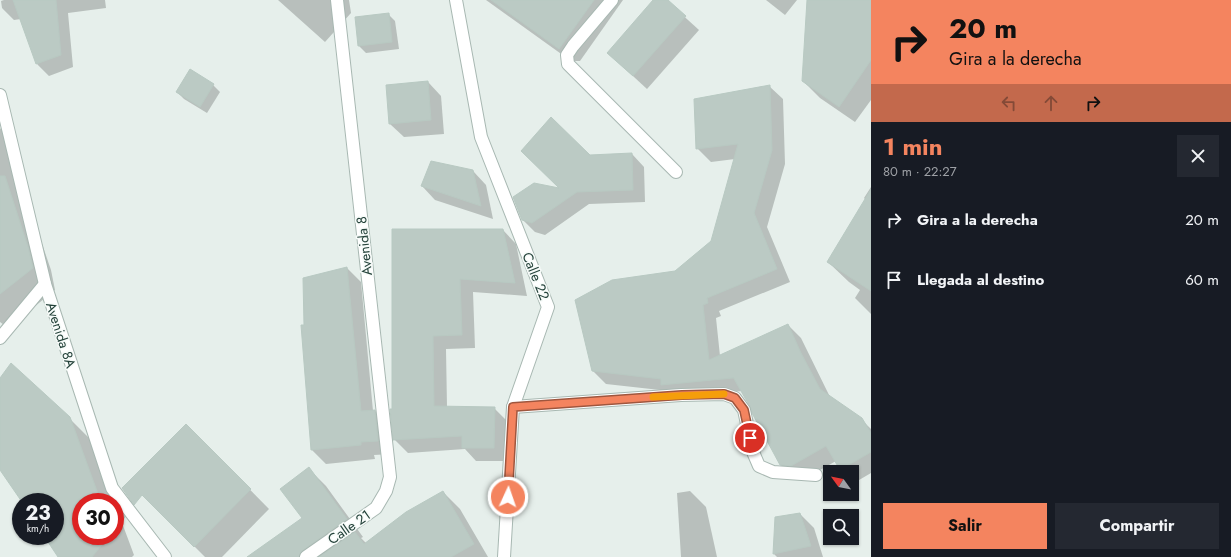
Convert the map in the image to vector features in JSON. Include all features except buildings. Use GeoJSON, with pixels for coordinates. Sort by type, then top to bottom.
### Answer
{"type":"FeatureCollection","features":[{"type":"Feature","properties":{"kind":"street","name":"Avenida 8"},"geometry":{"type":"LineString","coordinates":[[337,0],[390,477],[386,491]]}},
{"type":"Feature","properties":{"kind":"street","name":"Calle 22"},"geometry":{"type":"LineString","coordinates":[[456,0],[481,137],[548,307],[513,407],[504,557]]}},
{"type":"Feature","properties":{"kind":"street"},"geometry":{"type":"LineString","coordinates":[[612,0],[573,46],[567,55],[568,64],[676,172]]}},
{"type":"Feature","properties":{"kind":"street","name":"Avenida 8A"},"geometry":{"type":"LineString","coordinates":[[0,95],[45,284],[112,488],[165,557]]}},
{"type":"Feature","properties":{"kind":"street"},"geometry":{"type":"LineString","coordinates":[[0,338],[45,284]]}},
{"type":"Feature","properties":{"kind":"street"},"geometry":{"type":"LineString","coordinates":[[513,407],[682,395],[724,394],[735,398],[744,410],[753,452],[759,466],[773,472],[816,475]]}},
{"type":"Feature","properties":{"kind":"street","name":"Calle 21"},"geometry":{"type":"LineString","coordinates":[[306,557],[376,508],[386,491]]}},
{"type":"Feature","properties":{"kind":"slow traffic"},"geometry":{"type":"LineString","coordinates":[[653,397],[724,394]]}},
{"type":"Feature","properties":{"kind":"route"},"geometry":{"type":"LineString","coordinates":[[508,497],[513,407],[682,395],[724,394],[735,398],[744,410],[750,438]]}}]}
